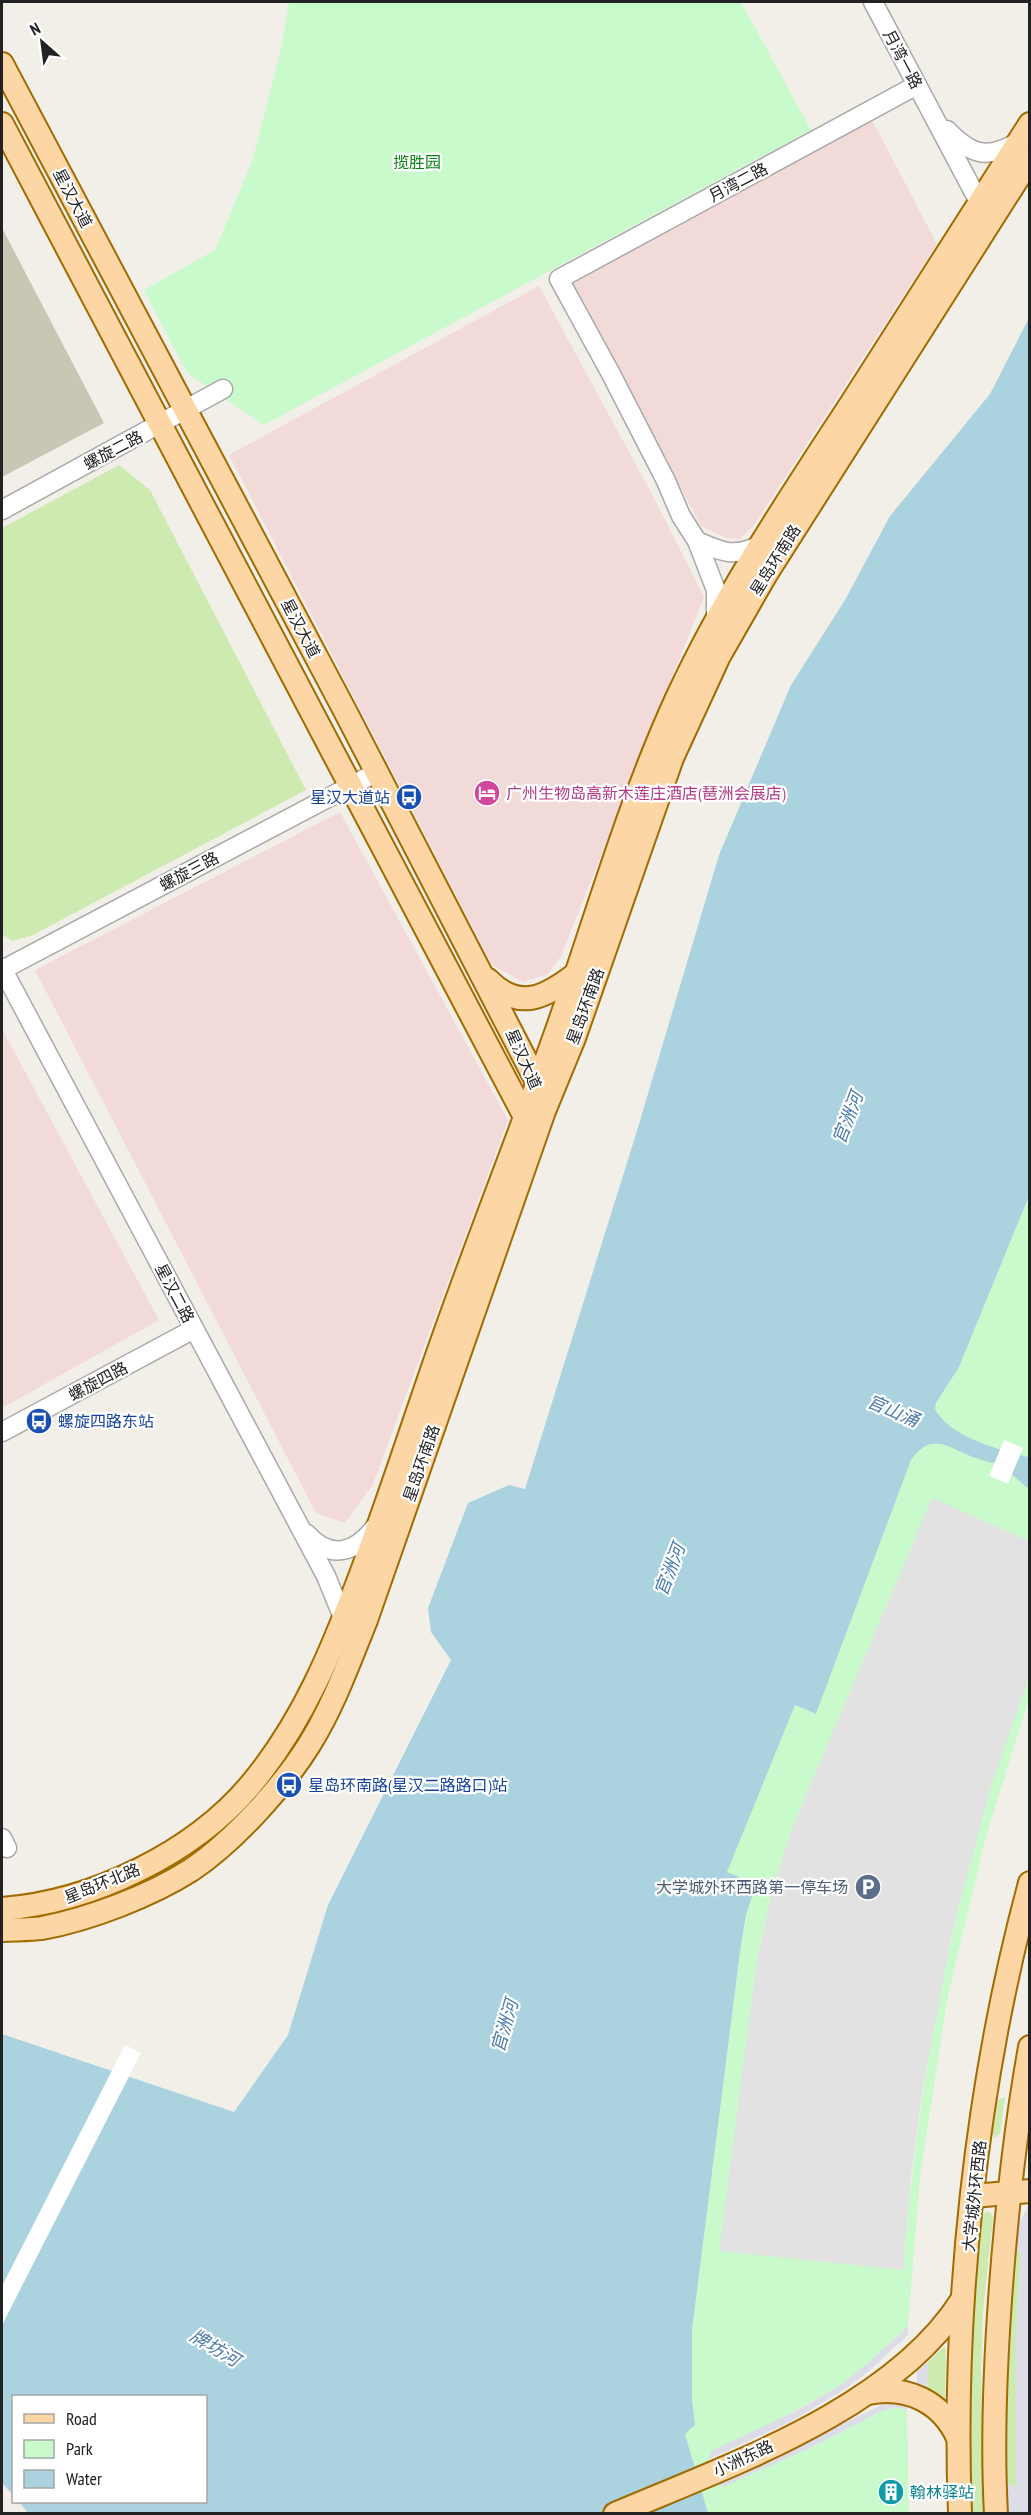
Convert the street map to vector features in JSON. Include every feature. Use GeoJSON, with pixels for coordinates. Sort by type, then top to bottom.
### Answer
{"type":"FeatureCollection","features":[{"type":"Feature","properties":{"kind":"main road","name":"星汉大道"},"geometry":{"type":"LineString","coordinates":[[2,64],[484,976],[537,1082],[534,1113]]}},
{"type":"Feature","properties":{"kind":"main road","name":"星汉大道"},"geometry":{"type":"LineString","coordinates":[[2,124],[394,870],[534,1113]]}},
{"type":"Feature","properties":{"kind":"main road","name":"星岛环南路"},"geometry":{"type":"LineString","coordinates":[[537,1082],[642,785],[673,706],[700,648],[760,544],[979,202],[1026,142]]}},
{"type":"Feature","properties":{"kind":"main road","name":"星岛环南路"},"geometry":{"type":"LineString","coordinates":[[194,1836],[223,1814],[249,1787],[280,1748],[311,1693],[344,1620],[534,1113],[574,1038],[672,758],[719,656],[766,573],[1026,142]]}},
{"type":"Feature","properties":{"kind":"main road"},"geometry":{"type":"LineString","coordinates":[[394,870],[396,864],[407,861],[429,896],[461,931]]}},
{"type":"Feature","properties":{"kind":"main road"},"geometry":{"type":"LineString","coordinates":[[484,976],[499,991],[522,999],[548,993],[576,974]]}},
{"type":"Feature","properties":{"kind":"main road","name":"星岛环南路"},"geometry":{"type":"LineString","coordinates":[[192,1869],[234,1834],[283,1780],[310,1743],[329,1706],[366,1620],[534,1113]]}},
{"type":"Feature","properties":{"kind":"main road","name":"星岛环北路"},"geometry":{"type":"LineString","coordinates":[[2,1909],[47,1903],[95,1889],[152,1862],[194,1836]]}},
{"type":"Feature","properties":{"kind":"main road","name":"星岛环北路"},"geometry":{"type":"LineString","coordinates":[[2,1930],[42,1928],[110,1908],[192,1869]]}},
{"type":"Feature","properties":{"kind":"main road","name":"大学城外环西路"},"geometry":{"type":"LineString","coordinates":[[960,2514],[958,2438],[963,2299],[975,2187],[997,2031],[1029,1883]]}},
{"type":"Feature","properties":{"kind":"main road"},"geometry":{"type":"LineString","coordinates":[[996,2514],[995,2370],[1020,2183],[1019,2115],[1029,2047]]}},
{"type":"Feature","properties":{"kind":"main road"},"geometry":{"type":"LineString","coordinates":[[1019,2115],[1029,2139]]}},
{"type":"Feature","properties":{"kind":"main road"},"geometry":{"type":"LineString","coordinates":[[975,2187],[1020,2183]]}},
{"type":"Feature","properties":{"kind":"main road","name":"小洲东路"},"geometry":{"type":"LineString","coordinates":[[615,2514],[712,2472],[830,2416],[900,2369],[933,2339],[963,2299]]}},
{"type":"Feature","properties":{"kind":"main road"},"geometry":{"type":"LineString","coordinates":[[867,2393],[899,2392],[924,2400],[940,2411],[958,2438]]}},
{"type":"Feature","properties":{"kind":"street","name":"月湾一路"},"geometry":{"type":"LineString","coordinates":[[873,2],[979,202]]}},
{"type":"Feature","properties":{"kind":"street","name":"月湾二路"},"geometry":{"type":"LineString","coordinates":[[698,541],[681,516],[666,481],[611,374],[559,279],[917,84]]}},
{"type":"Feature","properties":{"kind":"street","name":"月湾一路"},"geometry":{"type":"LineString","coordinates":[[933,116],[962,144],[975,152],[995,153],[1026,142]]}},
{"type":"Feature","properties":{"kind":"street","name":"螺旋二路"},"geometry":{"type":"LineString","coordinates":[[2,510],[223,389]]}},
{"type":"Feature","properties":{"kind":"street"},"geometry":{"type":"LineString","coordinates":[[698,541],[726,552],[738,553],[760,544]]}},
{"type":"Feature","properties":{"kind":"street"},"geometry":{"type":"LineString","coordinates":[[698,541],[716,590],[716,621]]}},
{"type":"Feature","properties":{"kind":"street","name":"螺旋三路"},"geometry":{"type":"LineString","coordinates":[[2,969],[377,772]]}},
{"type":"Feature","properties":{"kind":"street","name":"星汉二路"},"geometry":{"type":"LineString","coordinates":[[2,969],[326,1576],[344,1620]]}},
{"type":"Feature","properties":{"kind":"street","name":"螺旋四路"},"geometry":{"type":"LineString","coordinates":[[2,1432],[194,1329]]}},
{"type":"Feature","properties":{"kind":"street"},"geometry":{"type":"LineString","coordinates":[[298,1524],[314,1543],[338,1551],[353,1548],[364,1541],[381,1520]]}},
{"type":"Feature","properties":{"kind":"shaded area"},"geometry":{"type":"Polygon","coordinates":[[[871,118],[937,244],[754,525],[740,539],[726,538],[701,526],[570,281],[871,118]]]}},
{"type":"Feature","properties":{"kind":"shaded area"},"geometry":{"type":"Polygon","coordinates":[[[2,228],[104,423],[2,477],[2,228]]]}},
{"type":"Feature","properties":{"kind":"shaded area"},"geometry":{"type":"Polygon","coordinates":[[[539,286],[655,500],[704,597],[561,956],[548,974],[523,982],[492,965],[229,455],[539,286]]]}},
{"type":"Feature","properties":{"kind":"shaded area"},"geometry":{"type":"Polygon","coordinates":[[[340,812],[508,1120],[373,1484],[345,1523],[316,1513],[35,970],[340,812]]]}},
{"type":"Feature","properties":{"kind":"shaded area"},"geometry":{"type":"Polygon","coordinates":[[[2,1029],[159,1320],[2,1408],[2,1029]]]}},
{"type":"Feature","properties":{"kind":"shaded area","name":"大学城外环西路第一停车场"},"geometry":{"type":"Polygon","coordinates":[[[932,1498],[1029,1541],[1030,1673],[990,1790],[953,1928],[922,2094],[911,2176],[903,2270],[719,2251],[756,1966],[772,1890],[795,1821],[932,1498]]]}},
{"type":"Feature","properties":{"kind":"shaded area"},"geometry":{"type":"Polygon","coordinates":[[[1029,2206],[1029,2513],[1007,2513],[1006,2483],[1016,2487],[1016,2336],[1021,2253],[1015,2252],[1019,2222],[1029,2206]]]}},
{"type":"Feature","properties":{"kind":"shaded area"},"geometry":{"type":"Polygon","coordinates":[[[908,2326],[908,2335],[868,2372],[842,2391],[790,2422],[707,2460],[713,2450],[796,2411],[842,2384],[908,2326]]]}},
{"type":"Feature","properties":{"kind":"shaded area"},"geometry":{"type":"Polygon","coordinates":[[[928,2362],[927,2392],[917,2388],[917,2371],[928,2362]]]}},
{"type":"Feature","properties":{"kind":"shaded area"},"geometry":{"type":"Polygon","coordinates":[[[888,2402],[907,2402],[907,2410],[895,2407],[880,2412],[810,2448],[723,2487],[717,2483],[888,2402]]]}},
{"type":"Feature","properties":{"kind":"green space","name":"揽胜园"},"geometry":{"type":"Polygon","coordinates":[[[289,2],[741,2],[811,130],[264,425],[187,373],[144,290],[215,250],[252,162],[280,54],[289,2]]]}},
{"type":"Feature","properties":{"kind":"green space"},"geometry":{"type":"Polygon","coordinates":[[[119,465],[150,490],[306,790],[33,935],[13,941],[2,934],[2,528],[119,465]]]}},
{"type":"Feature","properties":{"kind":"green space"},"geometry":{"type":"Polygon","coordinates":[[[1029,1196],[1029,1541],[932,1499],[795,1821],[772,1890],[756,1966],[720,2250],[903,2269],[915,2148],[945,1967],[973,1848],[1004,1745],[1029,1673],[1029,1699],[987,1833],[948,1995],[920,2177],[908,2326],[842,2384],[708,2460],[717,2483],[810,2448],[880,2412],[895,2407],[907,2410],[909,2513],[708,2513],[685,2434],[695,2425],[692,2399],[692,2330],[740,1952],[749,1903],[726,1872],[795,1705],[816,1714],[911,1460],[933,1409],[959,1367],[1029,1196]]]}},
{"type":"Feature","properties":{"kind":"green space"},"geometry":{"type":"Polygon","coordinates":[[[1005,2097],[1000,2134],[995,2138],[992,2134],[997,2101],[1005,2097]]]}},
{"type":"Feature","properties":{"kind":"green space"},"geometry":{"type":"Polygon","coordinates":[[[987,2211],[992,2214],[993,2218],[983,2312],[981,2370],[984,2513],[972,2514],[969,2437],[971,2312],[981,2217],[987,2211]]]}},
{"type":"Feature","properties":{"kind":"green space"},"geometry":{"type":"Polygon","coordinates":[[[1015,2252],[1021,2252],[1016,2336],[1016,2488],[1006,2483],[1005,2403],[1015,2252]]]}},
{"type":"Feature","properties":{"kind":"green space"},"geometry":{"type":"Polygon","coordinates":[[[944,2347],[946,2349],[945,2403],[927,2392],[928,2362],[944,2347]]]}},
{"type":"Feature","properties":{"kind":"water"},"geometry":{"type":"Polygon","coordinates":[[[1029,318],[1029,1196],[959,1367],[936,1403],[935,1409],[942,1419],[964,1435],[991,1447],[1029,1457],[1029,1489],[1000,1466],[945,1445],[925,1446],[911,1460],[816,1714],[795,1705],[727,1872],[756,1884],[746,1915],[740,1952],[692,2330],[692,2399],[695,2425],[685,2434],[708,2513],[28,2513],[20,2503],[207,2503],[207,2395],[12,2395],[12,2494],[2,2483],[2,2034],[234,2112],[288,2035],[328,1905],[451,1660],[431,1632],[428,1608],[468,1503],[509,1485],[525,1489],[636,1134],[719,855],[791,685],[845,600],[890,516],[990,394],[1029,318]]]}},
{"type":"Feature","properties":{"kind":"pier"},"geometry":{"type":"Polygon","coordinates":[[[1004,1440],[1023,1448],[1008,1484],[989,1476],[1004,1440]]]}},
{"type":"Feature","properties":{"kind":"pier"},"geometry":{"type":"Polygon","coordinates":[[[125,2045],[141,2053],[2,2325],[2,2286],[125,2045]]]}},
{"type":"Feature","properties":{"kind":"place","name":"广州生物岛高新木莲庄酒店(琶洲会展店)"},"geometry":{"type":"Point","coordinates":[487,793]}},
{"type":"Feature","properties":{"kind":"place","name":"星汉大道站"},"geometry":{"type":"Point","coordinates":[409,797]}},
{"type":"Feature","properties":{"kind":"place","name":"螺旋四路东站"},"geometry":{"type":"Point","coordinates":[39,1421]}},
{"type":"Feature","properties":{"kind":"place","name":"星岛环南路(星汉二路路口)站"},"geometry":{"type":"Point","coordinates":[289,1785]}},
{"type":"Feature","properties":{"kind":"place","name":"大学城外环西路第一停车场"},"geometry":{"type":"Point","coordinates":[868,1887]}},
{"type":"Feature","properties":{"kind":"place","name":"翰林驿站"},"geometry":{"type":"Point","coordinates":[891,2492]}},
{"type":"Feature","properties":{"kind":"water label","name":"官洲河"},"geometry":{"type":"Point","coordinates":[848,1118]}},
{"type":"Feature","properties":{"kind":"water label","name":"官山涌"},"geometry":{"type":"Point","coordinates":[893,1411]}},
{"type":"Feature","properties":{"kind":"water label","name":"官洲河"},"geometry":{"type":"Point","coordinates":[670,1570]}},
{"type":"Feature","properties":{"kind":"water label","name":"官洲河"},"geometry":{"type":"Point","coordinates":[505,2026]}},
{"type":"Feature","properties":{"kind":"water label","name":"牌坊河"},"geometry":{"type":"Point","coordinates":[215,2348]}}]}
